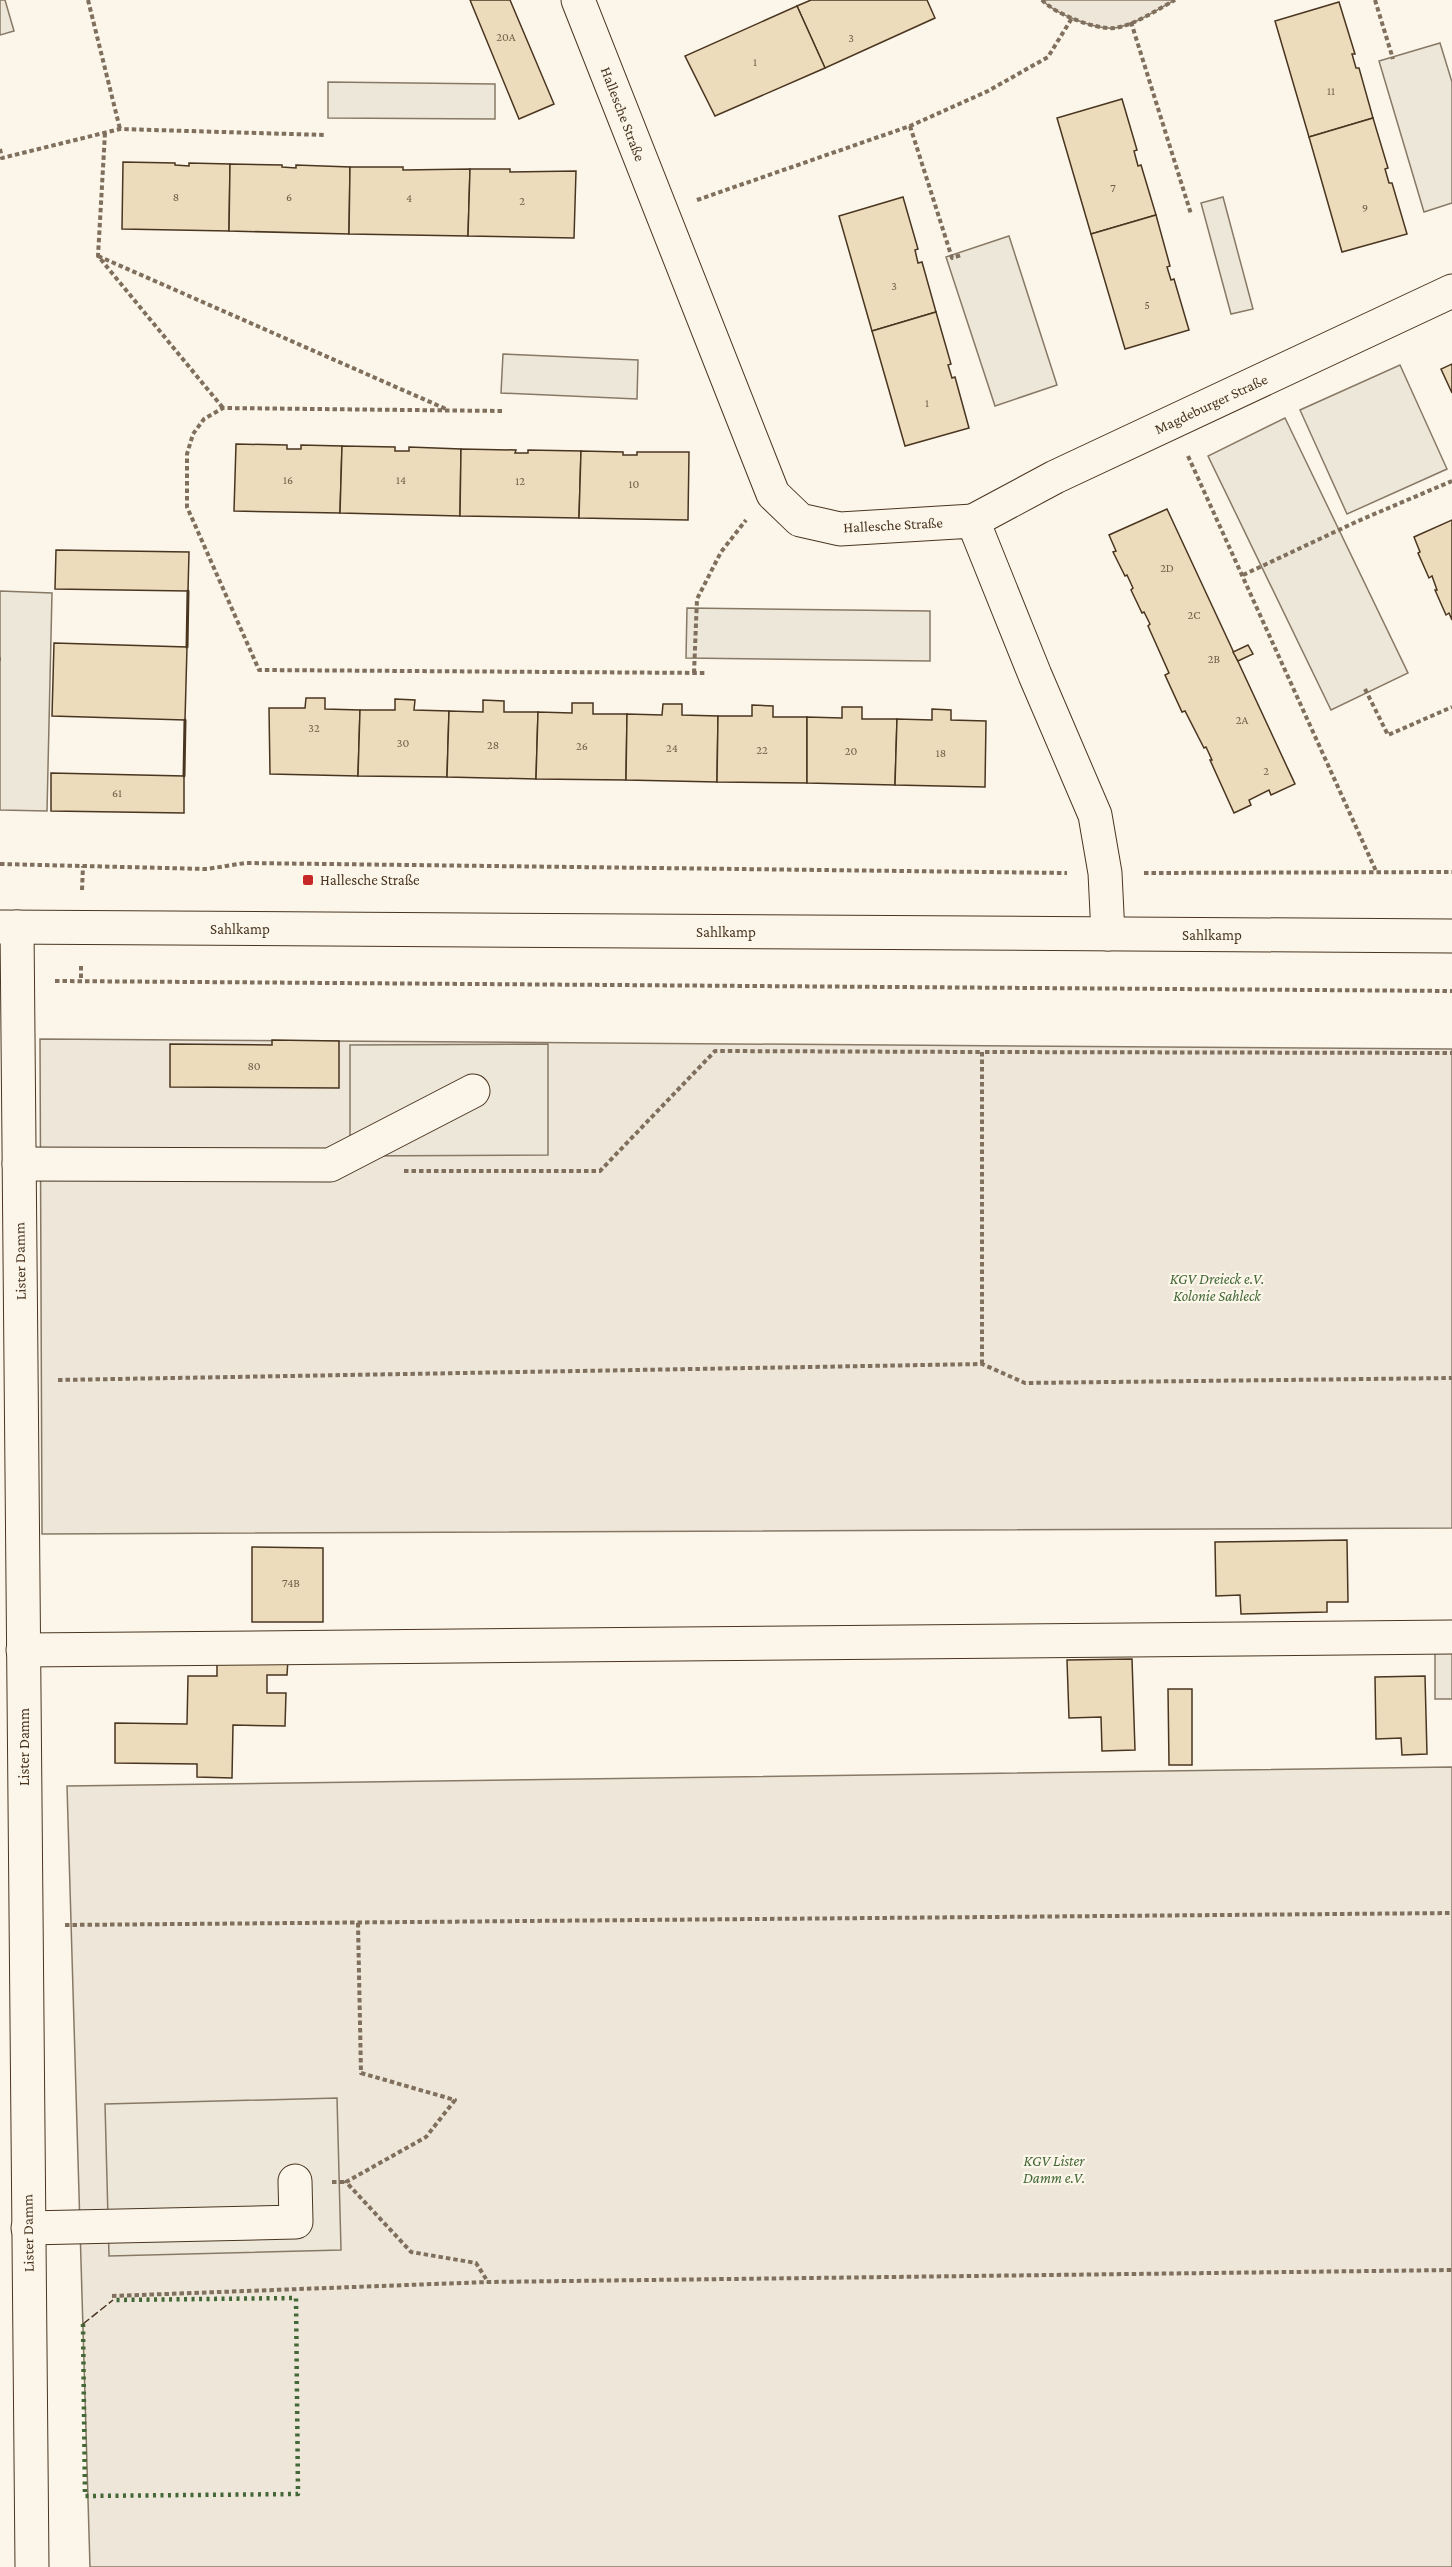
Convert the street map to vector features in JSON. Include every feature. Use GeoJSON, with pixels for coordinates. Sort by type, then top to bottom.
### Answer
{"type":"FeatureCollection","features":[{"type":"Feature","properties":{"kind":"street","name":"Hallesche Straße"},"geometry":{"type":"LineString","coordinates":[[578,0],[773,494],[800,520],[840,529],[973,521]]}},
{"type":"Feature","properties":{"kind":"street","name":"Magdeburger Straße"},"geometry":{"type":"LineString","coordinates":[[973,521],[1055,477],[1452,291]]}},
{"type":"Feature","properties":{"kind":"street"},"geometry":{"type":"LineString","coordinates":[[973,521],[1095,815],[1105,873],[1108,934]]}},
{"type":"Feature","properties":{"kind":"street","name":"Sahlkamp"},"geometry":{"type":"LineString","coordinates":[[9,927],[1452,936]]}},
{"type":"Feature","properties":{"kind":"street","name":"Lister Damm"},"geometry":{"type":"LineString","coordinates":[[9,927],[18,981],[32,2567]]}},
{"type":"Feature","properties":{"kind":"street"},"geometry":{"type":"LineString","coordinates":[[20,1164],[330,1165],[473,1091]]}},
{"type":"Feature","properties":{"kind":"street"},"geometry":{"type":"LineString","coordinates":[[23,1650],[1452,1637]]}},
{"type":"Feature","properties":{"kind":"street"},"geometry":{"type":"LineString","coordinates":[[28,2228],[296,2223],[295,2181]]}},
{"type":"Feature","properties":{"kind":"path"},"geometry":{"type":"LineString","coordinates":[[88,0],[120,129]]}},
{"type":"Feature","properties":{"kind":"path"},"geometry":{"type":"LineString","coordinates":[[1042,0],[1049,7],[1072,18],[1115,28],[1175,0]]}},
{"type":"Feature","properties":{"kind":"path"},"geometry":{"type":"LineString","coordinates":[[1375,0],[1394,59]]}},
{"type":"Feature","properties":{"kind":"path"},"geometry":{"type":"LineString","coordinates":[[662,212],[910,126],[988,91],[1048,57],[1072,18]]}},
{"type":"Feature","properties":{"kind":"path"},"geometry":{"type":"LineString","coordinates":[[1131,22],[1191,214]]}},
{"type":"Feature","properties":{"kind":"path"},"geometry":{"type":"LineString","coordinates":[[910,126],[952,258],[961,255]]}},
{"type":"Feature","properties":{"kind":"path"},"geometry":{"type":"LineString","coordinates":[[0,149],[2,158],[120,129],[325,135]]}},
{"type":"Feature","properties":{"kind":"path"},"geometry":{"type":"LineString","coordinates":[[105,133],[98,256],[223,408]]}},
{"type":"Feature","properties":{"kind":"path"},"geometry":{"type":"LineString","coordinates":[[98,256],[450,411]]}},
{"type":"Feature","properties":{"kind":"path"},"geometry":{"type":"LineString","coordinates":[[502,411],[223,408],[204,419],[193,434],[187,454],[187,507],[259,670],[706,673]]}},
{"type":"Feature","properties":{"kind":"path"},"geometry":{"type":"LineString","coordinates":[[1173,422],[1376,870]]}},
{"type":"Feature","properties":{"kind":"path"},"geometry":{"type":"LineString","coordinates":[[1244,575],[1358,521],[1452,481]]}},
{"type":"Feature","properties":{"kind":"path"},"geometry":{"type":"LineString","coordinates":[[694,673],[694,616],[704,581],[740,526],[773,494]]}},
{"type":"Feature","properties":{"kind":"path"},"geometry":{"type":"LineString","coordinates":[[1365,689],[1388,735],[1452,707]]}},
{"type":"Feature","properties":{"kind":"path"},"geometry":{"type":"LineString","coordinates":[[0,864],[207,869],[245,863],[1105,873],[1376,870],[1452,872]]}},
{"type":"Feature","properties":{"kind":"path"},"geometry":{"type":"LineString","coordinates":[[18,981],[1452,991]]}},
{"type":"Feature","properties":{"kind":"path"},"geometry":{"type":"LineString","coordinates":[[400,1171],[600,1171],[715,1051],[1452,1053]]}},
{"type":"Feature","properties":{"kind":"path"},"geometry":{"type":"LineString","coordinates":[[982,1052],[982,1364]]}},
{"type":"Feature","properties":{"kind":"path"},"geometry":{"type":"LineString","coordinates":[[21,1381],[982,1364],[1025,1383],[1452,1378]]}},
{"type":"Feature","properties":{"kind":"path"},"geometry":{"type":"LineString","coordinates":[[26,1926],[1452,1913]]}},
{"type":"Feature","properties":{"kind":"path"},"geometry":{"type":"LineString","coordinates":[[358,1923],[361,2073],[455,2100],[426,2138],[345,2182],[411,2252],[476,2263],[488,2282]]}},
{"type":"Feature","properties":{"kind":"path"},"geometry":{"type":"LineString","coordinates":[[112,2296],[488,2282],[1452,2270]]}},
{"type":"Feature","properties":{"kind":"green space"},"geometry":{"type":"Polygon","coordinates":[[[1042,0],[1175,0],[1138,20],[1123,26],[1107,28],[1076,20],[1056,11],[1042,0]]]}},
{"type":"Feature","properties":{"kind":"green space","name":"KGV Dreieck e.V. Kolonie Sahleck"},"geometry":{"type":"Polygon","coordinates":[[[40,1039],[1452,1049],[1452,1528],[42,1534],[40,1039]]]}},
{"type":"Feature","properties":{"kind":"green space","name":"KGV Lister Damm e.V."},"geometry":{"type":"Polygon","coordinates":[[[1452,1767],[1452,2567],[90,2567],[67,1786],[1452,1767]]]}},
{"type":"Feature","properties":{"kind":"shaded area"},"geometry":{"type":"Polygon","coordinates":[[[0,0],[5,0],[14,31],[0,35],[0,0]]]}},
{"type":"Feature","properties":{"kind":"shaded area"},"geometry":{"type":"Polygon","coordinates":[[[1440,43],[1452,82],[1452,203],[1424,212],[1379,61],[1440,43]]]}},
{"type":"Feature","properties":{"kind":"shaded area"},"geometry":{"type":"Polygon","coordinates":[[[328,82],[495,84],[495,119],[328,118],[328,82]]]}},
{"type":"Feature","properties":{"kind":"shaded area"},"geometry":{"type":"Polygon","coordinates":[[[1223,197],[1253,309],[1231,314],[1201,203],[1223,197]]]}},
{"type":"Feature","properties":{"kind":"shaded area"},"geometry":{"type":"Polygon","coordinates":[[[1009,236],[1057,385],[995,406],[946,257],[1009,236]]]}},
{"type":"Feature","properties":{"kind":"shaded area"},"geometry":{"type":"Polygon","coordinates":[[[503,354],[638,360],[637,399],[501,393],[503,354]]]}},
{"type":"Feature","properties":{"kind":"shaded area"},"geometry":{"type":"Polygon","coordinates":[[[1400,365],[1447,469],[1347,514],[1300,410],[1400,365]]]}},
{"type":"Feature","properties":{"kind":"shaded area"},"geometry":{"type":"Polygon","coordinates":[[[1285,418],[1408,673],[1331,710],[1208,456],[1285,418]]]}},
{"type":"Feature","properties":{"kind":"shaded area"},"geometry":{"type":"Polygon","coordinates":[[[0,591],[52,593],[47,811],[0,810],[0,591]]]}},
{"type":"Feature","properties":{"kind":"shaded area"},"geometry":{"type":"Polygon","coordinates":[[[687,608],[930,611],[930,661],[686,658],[687,608]]]}},
{"type":"Feature","properties":{"kind":"shaded area"},"geometry":{"type":"Polygon","coordinates":[[[548,1044],[548,1155],[350,1156],[350,1045],[548,1044]]]}},
{"type":"Feature","properties":{"kind":"shaded area"},"geometry":{"type":"Polygon","coordinates":[[[1435,1625],[1452,1625],[1452,1699],[1435,1699],[1435,1625]]]}},
{"type":"Feature","properties":{"kind":"shaded area"},"geometry":{"type":"Polygon","coordinates":[[[337,2098],[341,2250],[109,2256],[105,2104],[337,2098]]]}},
{"type":"Feature","properties":{"kind":"building"},"geometry":{"type":"Polygon","coordinates":[[[470,0],[510,0],[554,104],[519,119],[470,0]]]}},
{"type":"Feature","properties":{"kind":"building"},"geometry":{"type":"Polygon","coordinates":[[[811,0],[927,0],[935,18],[825,68],[797,6],[811,0]]]}},
{"type":"Feature","properties":{"kind":"building"},"geometry":{"type":"Polygon","coordinates":[[[1339,2],[1355,54],[1352,54],[1356,68],[1359,68],[1373,118],[1309,137],[1275,21],[1339,2]]]}},
{"type":"Feature","properties":{"kind":"building"},"geometry":{"type":"Polygon","coordinates":[[[797,6],[825,68],[715,116],[685,56],[797,6]]]}},
{"type":"Feature","properties":{"kind":"building"},"geometry":{"type":"Polygon","coordinates":[[[1122,99],[1137,150],[1134,151],[1138,166],[1141,165],[1156,215],[1091,234],[1057,118],[1122,99]]]}},
{"type":"Feature","properties":{"kind":"building"},"geometry":{"type":"Polygon","coordinates":[[[1373,118],[1388,168],[1385,169],[1389,183],[1392,183],[1407,234],[1342,252],[1309,137],[1373,118]]]}},
{"type":"Feature","properties":{"kind":"building"},"geometry":{"type":"Polygon","coordinates":[[[123,162],[175,163],[175,165],[189,166],[189,163],[230,164],[229,231],[122,229],[123,162]]]}},
{"type":"Feature","properties":{"kind":"building"},"geometry":{"type":"Polygon","coordinates":[[[230,164],[282,165],[282,167],[296,168],[296,165],[350,167],[349,234],[229,231],[230,164]]]}},
{"type":"Feature","properties":{"kind":"building"},"geometry":{"type":"Polygon","coordinates":[[[350,167],[403,167],[403,170],[470,169],[468,236],[349,234],[350,167]]]}},
{"type":"Feature","properties":{"kind":"building"},"geometry":{"type":"Polygon","coordinates":[[[470,169],[510,169],[510,172],[576,171],[574,238],[468,236],[470,169]]]}},
{"type":"Feature","properties":{"kind":"building"},"geometry":{"type":"Polygon","coordinates":[[[903,197],[918,249],[915,250],[918,263],[922,262],[936,312],[872,331],[839,216],[903,197]]]}},
{"type":"Feature","properties":{"kind":"building"},"geometry":{"type":"Polygon","coordinates":[[[1156,215],[1170,266],[1167,267],[1171,280],[1174,279],[1189,330],[1125,349],[1091,234],[1156,215]]]}},
{"type":"Feature","properties":{"kind":"building"},"geometry":{"type":"Polygon","coordinates":[[[936,312],[951,364],[948,365],[952,378],[955,377],[969,428],[905,446],[872,331],[936,312]]]}},
{"type":"Feature","properties":{"kind":"building"},"geometry":{"type":"Polygon","coordinates":[[[1452,364],[1452,393],[1441,369],[1452,364]]]}},
{"type":"Feature","properties":{"kind":"building"},"geometry":{"type":"Polygon","coordinates":[[[236,444],[287,445],[287,449],[301,449],[301,445],[342,446],[340,513],[234,511],[236,444]]]}},
{"type":"Feature","properties":{"kind":"building"},"geometry":{"type":"Polygon","coordinates":[[[342,446],[395,447],[395,451],[409,451],[409,447],[461,449],[460,516],[340,513],[342,446]]]}},
{"type":"Feature","properties":{"kind":"building"},"geometry":{"type":"Polygon","coordinates":[[[461,449],[516,450],[515,453],[528,453],[528,450],[581,451],[579,518],[460,516],[461,449]]]}},
{"type":"Feature","properties":{"kind":"building"},"geometry":{"type":"Polygon","coordinates":[[[581,451],[623,452],[623,455],[637,455],[637,452],[689,452],[688,520],[579,518],[581,451]]]}},
{"type":"Feature","properties":{"kind":"building"},"geometry":{"type":"Polygon","coordinates":[[[1167,509],[1295,784],[1271,795],[1269,790],[1249,800],[1251,805],[1234,813],[1206,747],[1204,748],[1185,711],[1182,712],[1165,675],[1169,673],[1148,626],[1150,624],[1144,612],[1142,613],[1127,575],[1125,576],[1113,552],[1116,551],[1109,535],[1167,509]]]}},
{"type":"Feature","properties":{"kind":"building"},"geometry":{"type":"Polygon","coordinates":[[[1452,520],[1452,620],[1449,613],[1446,615],[1435,590],[1437,590],[1432,576],[1429,578],[1414,537],[1452,520]]]}},
{"type":"Feature","properties":{"kind":"building"},"geometry":{"type":"Polygon","coordinates":[[[56,550],[189,552],[188,591],[55,589],[56,550]]]}},
{"type":"Feature","properties":{"kind":"building"},"geometry":{"type":"Polygon","coordinates":[[[54,643],[187,647],[185,720],[52,716],[54,643]]]}},
{"type":"Feature","properties":{"kind":"building"},"geometry":{"type":"Polygon","coordinates":[[[1248,645],[1253,654],[1238,661],[1233,652],[1248,645]]]}},
{"type":"Feature","properties":{"kind":"building"},"geometry":{"type":"Polygon","coordinates":[[[306,698],[325,698],[325,709],[360,710],[358,776],[270,774],[269,708],[305,708],[306,698]]]}},
{"type":"Feature","properties":{"kind":"building"},"geometry":{"type":"Polygon","coordinates":[[[395,699],[415,700],[414,710],[449,711],[447,777],[358,776],[360,710],[395,710],[395,699]]]}},
{"type":"Feature","properties":{"kind":"building"},"geometry":{"type":"Polygon","coordinates":[[[483,700],[504,701],[504,712],[538,712],[536,779],[447,777],[449,711],[483,712],[483,700]]]}},
{"type":"Feature","properties":{"kind":"building"},"geometry":{"type":"Polygon","coordinates":[[[572,703],[593,703],[593,714],[627,714],[626,780],[536,779],[538,712],[572,713],[572,703]]]}},
{"type":"Feature","properties":{"kind":"building"},"geometry":{"type":"Polygon","coordinates":[[[663,704],[682,704],[682,715],[718,716],[717,782],[626,780],[627,714],[662,715],[663,704]]]}},
{"type":"Feature","properties":{"kind":"building"},"geometry":{"type":"Polygon","coordinates":[[[752,705],[773,706],[773,717],[807,717],[807,783],[717,782],[718,716],[752,716],[752,705]]]}},
{"type":"Feature","properties":{"kind":"building"},"geometry":{"type":"Polygon","coordinates":[[[842,707],[862,707],[862,719],[897,719],[895,785],[807,783],[807,717],[842,718],[842,707]]]}},
{"type":"Feature","properties":{"kind":"building"},"geometry":{"type":"Polygon","coordinates":[[[932,709],[951,710],[951,720],[986,721],[985,787],[895,785],[897,719],[932,720],[932,709]]]}},
{"type":"Feature","properties":{"kind":"building"},"geometry":{"type":"Polygon","coordinates":[[[51,773],[184,776],[184,813],[51,811],[51,773]]]}},
{"type":"Feature","properties":{"kind":"building"},"geometry":{"type":"Polygon","coordinates":[[[272,1040],[339,1041],[339,1088],[170,1087],[170,1044],[272,1045],[272,1040]]]}},
{"type":"Feature","properties":{"kind":"building"},"geometry":{"type":"Polygon","coordinates":[[[1347,1540],[1348,1602],[1327,1602],[1327,1612],[1241,1614],[1240,1595],[1216,1596],[1215,1542],[1347,1540]]]}},
{"type":"Feature","properties":{"kind":"building"},"geometry":{"type":"Polygon","coordinates":[[[252,1547],[323,1548],[323,1622],[252,1622],[252,1547]]]}},
{"type":"Feature","properties":{"kind":"building"},"geometry":{"type":"Polygon","coordinates":[[[217,1658],[288,1659],[287,1675],[267,1675],[267,1693],[286,1693],[285,1726],[233,1725],[232,1778],[197,1777],[197,1764],[115,1763],[115,1723],[187,1724],[188,1676],[217,1676],[217,1658]]]}},
{"type":"Feature","properties":{"kind":"building"},"geometry":{"type":"Polygon","coordinates":[[[1132,1659],[1135,1750],[1102,1751],[1101,1717],[1069,1718],[1067,1660],[1132,1659]]]}},
{"type":"Feature","properties":{"kind":"building"},"geometry":{"type":"Polygon","coordinates":[[[1425,1676],[1427,1754],[1402,1755],[1401,1738],[1376,1739],[1375,1677],[1425,1676]]]}},
{"type":"Feature","properties":{"kind":"building"},"geometry":{"type":"Polygon","coordinates":[[[1168,1689],[1192,1689],[1192,1765],[1169,1765],[1168,1689]]]}},
{"type":"Feature","properties":{"kind":"hedge"},"geometry":{"type":"LineString","coordinates":[[83,2324],[85,2496],[298,2494],[296,2298],[113,2300]]}},
{"type":"Feature","properties":{"kind":"fence"},"geometry":{"type":"LineString","coordinates":[[83,2324],[113,2300]]}},
{"type":"Feature","properties":{"kind":"wall"},"geometry":{"type":"LineString","coordinates":[[187,647],[188,591]]}},
{"type":"Feature","properties":{"kind":"wall"},"geometry":{"type":"LineString","coordinates":[[184,776],[185,720]]}},
{"type":"Feature","properties":{"kind":"place","name":"Hallesche Straße"},"geometry":{"type":"Point","coordinates":[308,880]}}]}
